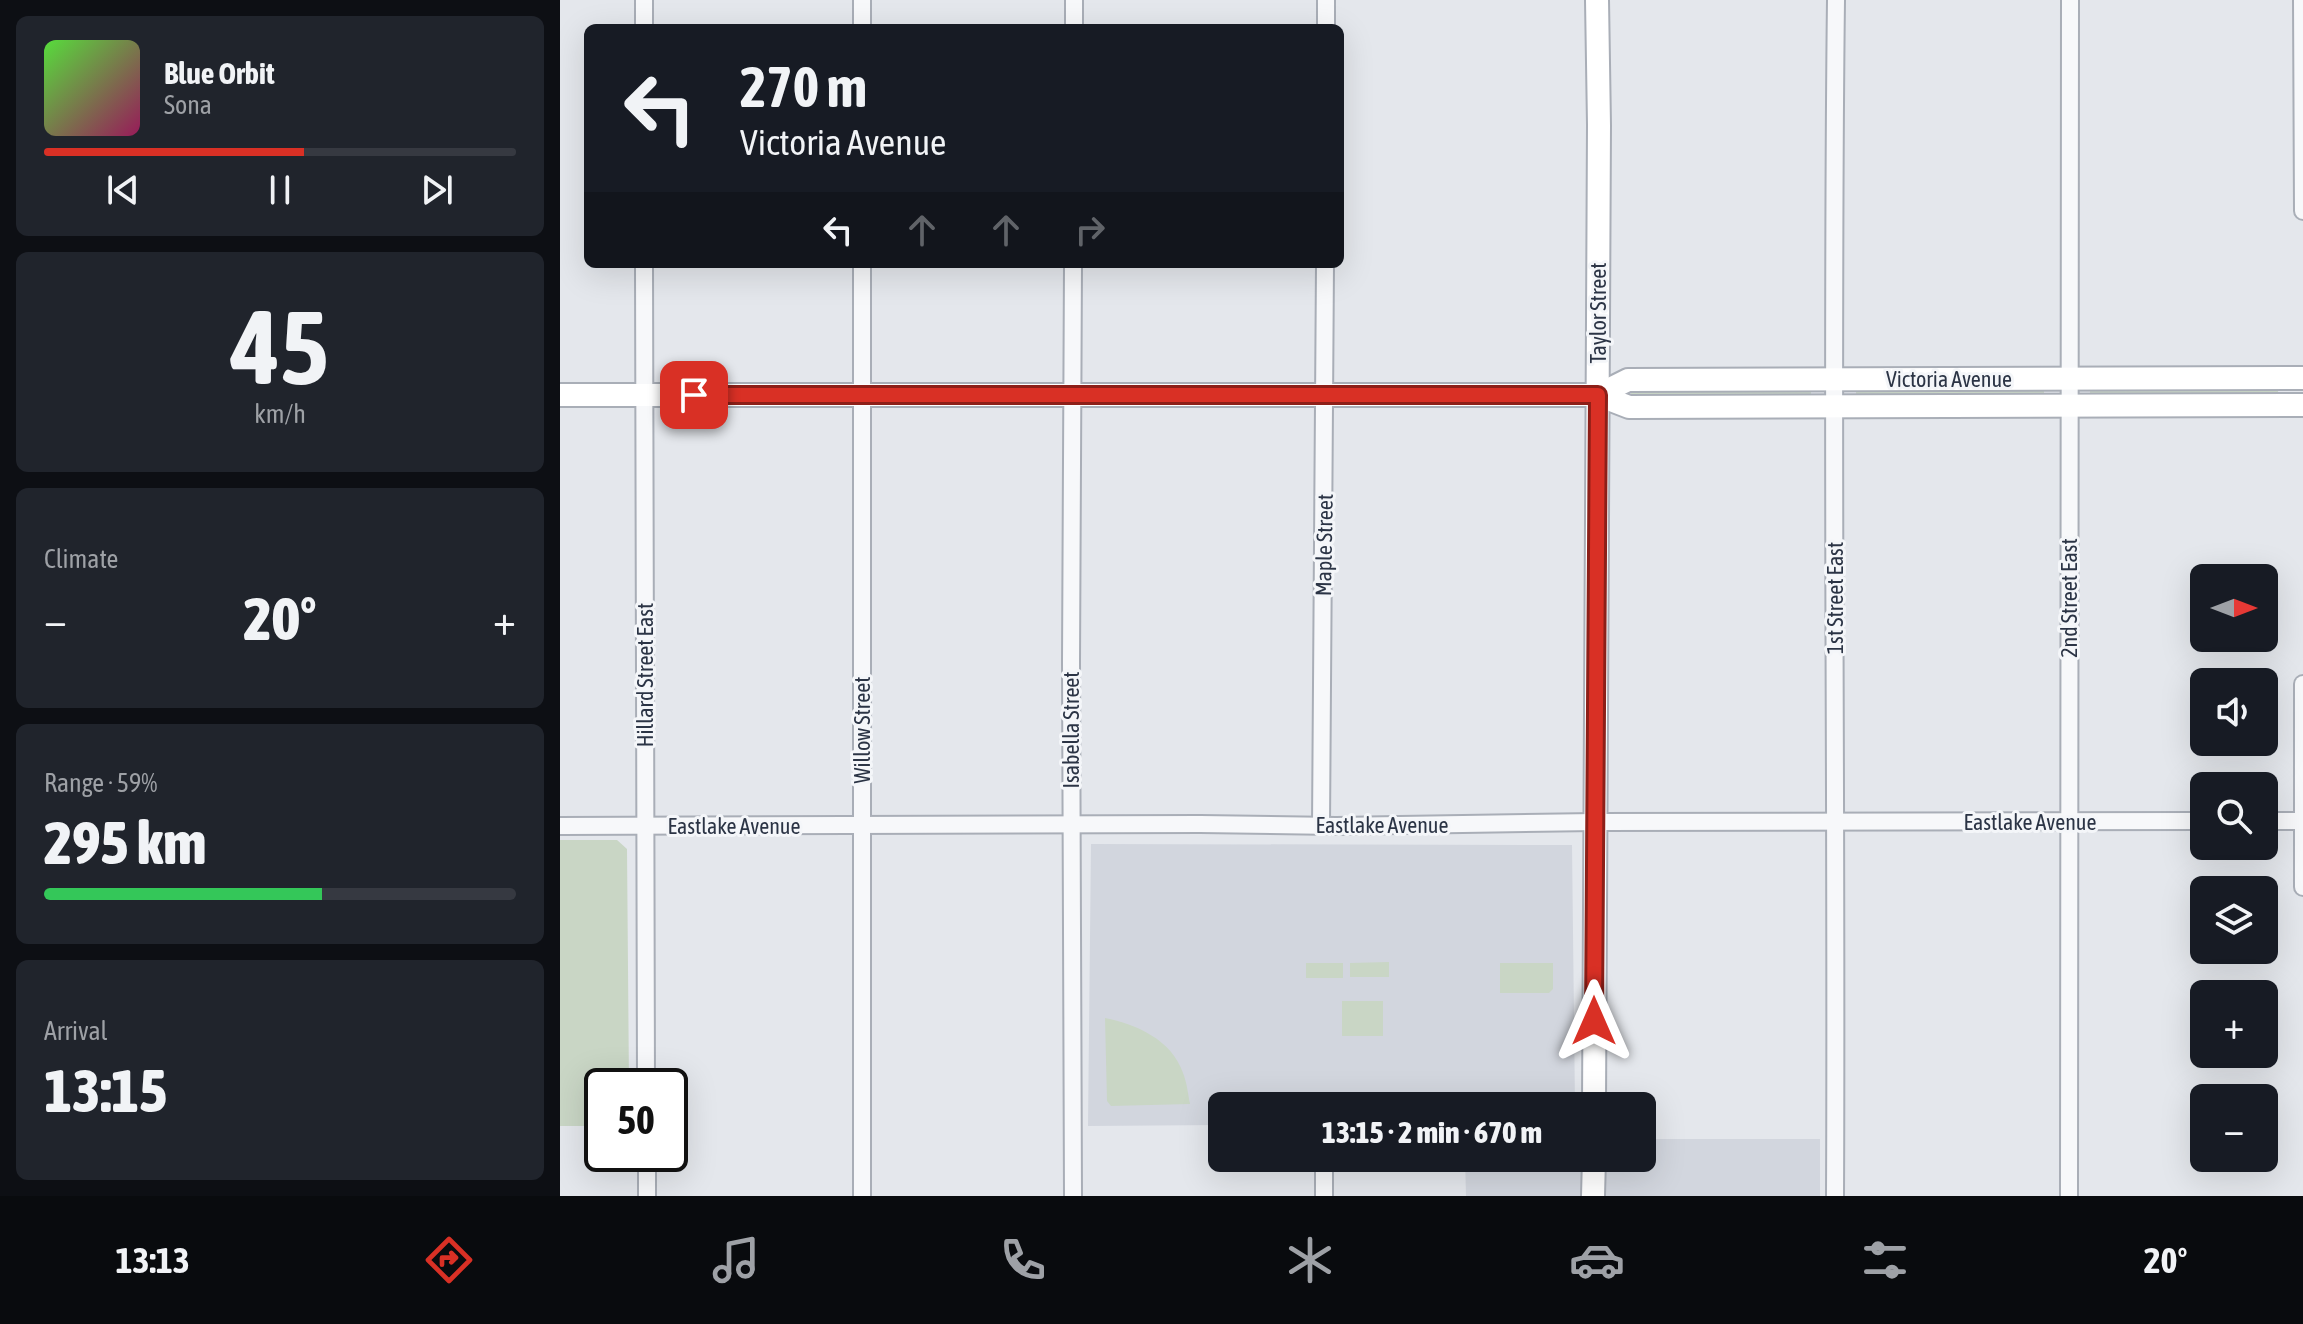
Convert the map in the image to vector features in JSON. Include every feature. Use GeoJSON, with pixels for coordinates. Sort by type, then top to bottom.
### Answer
{"type":"FeatureCollection","features":[{"type":"Feature","properties":{"kind":"street"},"geometry":{"type":"LineString","coordinates":[[644,0],[644,24]]}},
{"type":"Feature","properties":{"kind":"street"},"geometry":{"type":"LineString","coordinates":[[862,0],[862,24]]}},
{"type":"Feature","properties":{"kind":"street"},"geometry":{"type":"LineString","coordinates":[[1074,0],[1074,24]]}},
{"type":"Feature","properties":{"kind":"street"},"geometry":{"type":"LineString","coordinates":[[1326,0],[1326,24]]}},
{"type":"Feature","properties":{"kind":"street","name":"Taylor Street"},"geometry":{"type":"LineString","coordinates":[[1594,1092],[1597,0]]}},
{"type":"Feature","properties":{"kind":"street","name":"1st Street East"},"geometry":{"type":"LineString","coordinates":[[1835,1196],[1833,380],[1836,0]]}},
{"type":"Feature","properties":{"kind":"street","name":"2nd Street East"},"geometry":{"type":"LineString","coordinates":[[2069,1196],[2070,0]]}},
{"type":"Feature","properties":{"kind":"street"},"geometry":{"type":"LineString","coordinates":[[2302,0],[2303,211]]}},
{"type":"Feature","properties":{"kind":"street","name":"Hillard Street East"},"geometry":{"type":"LineString","coordinates":[[644,268],[646,1068]]}},
{"type":"Feature","properties":{"kind":"street","name":"Willow Street"},"geometry":{"type":"LineString","coordinates":[[862,268],[862,1196]]}},
{"type":"Feature","properties":{"kind":"street","name":"Isabella Street"},"geometry":{"type":"LineString","coordinates":[[1073,268],[1073,1196]]}},
{"type":"Feature","properties":{"kind":"street","name":"Maple Street"},"geometry":{"type":"LineString","coordinates":[[1321,826],[1325,268]]}},
{"type":"Feature","properties":{"kind":"street","name":"Victoria Avenue"},"geometry":{"type":"LineString","coordinates":[[1598,395],[1628,380],[2303,378]]}},
{"type":"Feature","properties":{"kind":"street","name":"Victoria Avenue"},"geometry":{"type":"LineString","coordinates":[[560,395],[1598,395],[1629,407],[2303,405]]}},
{"type":"Feature","properties":{"kind":"street"},"geometry":{"type":"LineString","coordinates":[[2303,684],[2303,887]]}},
{"type":"Feature","properties":{"kind":"street","name":"Eastlake Avenue"},"geometry":{"type":"LineString","coordinates":[[560,826],[2190,821]]}},
{"type":"Feature","properties":{"kind":"street"},"geometry":{"type":"LineString","coordinates":[[2278,821],[2303,821]]}},
{"type":"Feature","properties":{"kind":"street"},"geometry":{"type":"LineString","coordinates":[[647,1172],[647,1196]]}},
{"type":"Feature","properties":{"kind":"street"},"geometry":{"type":"LineString","coordinates":[[1324,1172],[1324,1196]]}},
{"type":"Feature","properties":{"kind":"street"},"geometry":{"type":"LineString","coordinates":[[1593,1196],[1594,1172]]}},
{"type":"Feature","properties":{"kind":"shaded area"},"geometry":{"type":"Polygon","coordinates":[[[1091,844],[1572,845],[1575,1092],[1208,1092],[1208,1125],[1088,1126],[1091,844]]]}},
{"type":"Feature","properties":{"kind":"shaded area"},"geometry":{"type":"Polygon","coordinates":[[[1656,1139],[1820,1139],[1820,1196],[1466,1196],[1465,1172],[1656,1172],[1656,1139]]]}},
{"type":"Feature","properties":{"kind":"green space"},"geometry":{"type":"Polygon","coordinates":[[[1631,387],[1811,388],[1811,397],[1631,397],[1631,387]]]}},
{"type":"Feature","properties":{"kind":"green space"},"geometry":{"type":"Polygon","coordinates":[[[2044,387],[2044,396],[1856,396],[1856,388],[2044,387]]]}},
{"type":"Feature","properties":{"kind":"green space"},"geometry":{"type":"Polygon","coordinates":[[[2090,387],[2278,387],[2278,396],[2090,396],[2090,387]]]}},
{"type":"Feature","properties":{"kind":"green space"},"geometry":{"type":"Polygon","coordinates":[[[560,840],[617,840],[627,849],[629,1068],[584,1068],[584,1126],[560,1126],[560,840]]]}},
{"type":"Feature","properties":{"kind":"green space"},"geometry":{"type":"Polygon","coordinates":[[[1389,962],[1389,977],[1350,977],[1350,963],[1389,962]]]}},
{"type":"Feature","properties":{"kind":"green space"},"geometry":{"type":"Polygon","coordinates":[[[1306,963],[1343,963],[1343,978],[1306,978],[1306,963]]]}},
{"type":"Feature","properties":{"kind":"green space"},"geometry":{"type":"Polygon","coordinates":[[[1500,963],[1553,963],[1553,989],[1549,993],[1500,993],[1500,963]]]}},
{"type":"Feature","properties":{"kind":"green space"},"geometry":{"type":"Polygon","coordinates":[[[1342,1001],[1383,1001],[1383,1036],[1342,1036],[1342,1001]]]}},
{"type":"Feature","properties":{"kind":"green space"},"geometry":{"type":"Polygon","coordinates":[[[1105,1018],[1129,1024],[1152,1035],[1171,1051],[1183,1073],[1190,1104],[1111,1106],[1107,1101],[1105,1018]]]}},
{"type":"Feature","properties":{"kind":"route"},"geometry":{"type":"LineString","coordinates":[[694,395],[1598,395],[1594,1021]]}}]}
